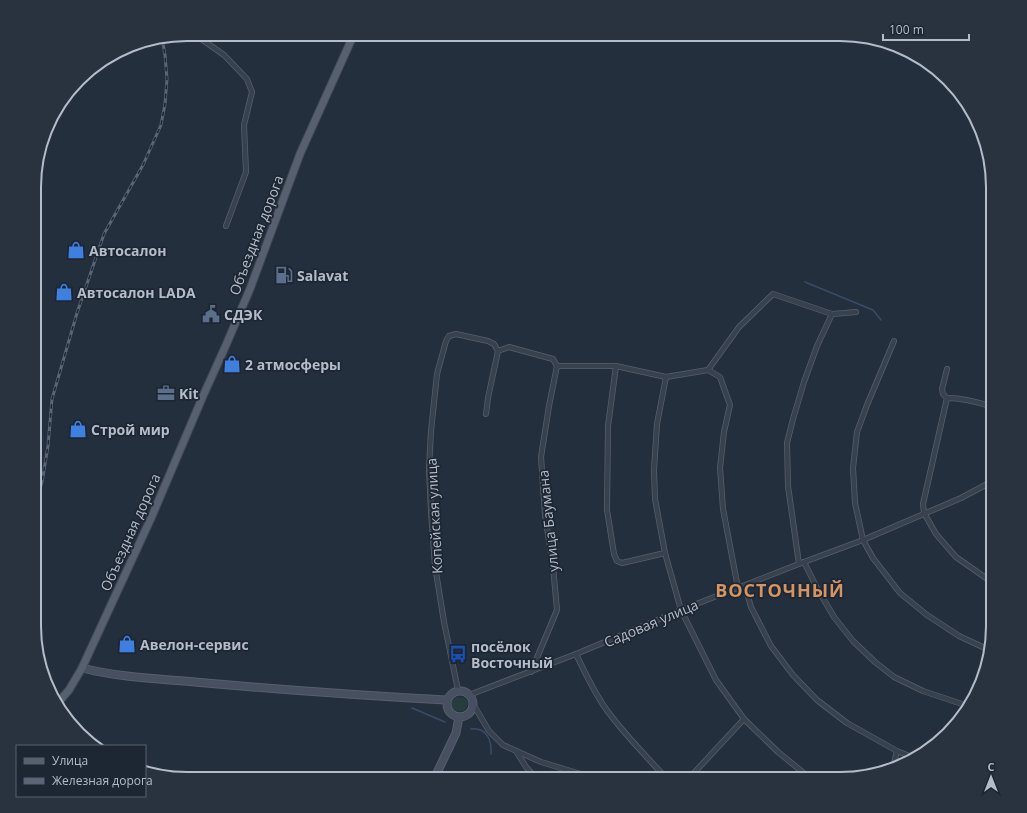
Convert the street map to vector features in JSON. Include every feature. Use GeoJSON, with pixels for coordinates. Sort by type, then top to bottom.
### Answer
{"type":"FeatureCollection","features":[{"type":"Feature","properties":{"kind":"main road","name":"Объездная дорога"},"geometry":{"type":"LineString","coordinates":[[61,700],[72,686],[82,668],[152,516],[250,289],[300,154],[351,41]]}},
{"type":"Feature","properties":{"kind":"street"},"geometry":{"type":"LineString","coordinates":[[204,41],[224,55],[247,80],[252,92],[244,125],[246,172],[226,226]]}},
{"type":"Feature","properties":{"kind":"street"},"geometry":{"type":"LineString","coordinates":[[708,370],[739,327],[773,294],[832,314],[856,312]]}},
{"type":"Feature","properties":{"kind":"street"},"geometry":{"type":"LineString","coordinates":[[832,314],[817,346],[804,382],[787,443],[788,486],[801,563],[834,617],[853,641],[875,662],[894,677],[923,691],[963,704]]}},
{"type":"Feature","properties":{"kind":"street","name":"Копейская улица"},"geometry":{"type":"LineString","coordinates":[[458,690],[436,573],[430,512],[429,469],[437,374],[446,341],[449,336],[456,334],[488,341],[494,344],[498,351]]}},
{"type":"Feature","properties":{"kind":"street"},"geometry":{"type":"LineString","coordinates":[[894,341],[857,432],[853,475],[855,502],[863,540],[873,558],[900,593],[927,615],[959,636],[984,648]]}},
{"type":"Feature","properties":{"kind":"street"},"geometry":{"type":"LineString","coordinates":[[486,414],[498,351],[509,347],[553,359],[557,366],[616,366],[666,377],[708,370],[720,377],[730,405],[724,432],[720,468],[722,509],[738,588]]}},
{"type":"Feature","properties":{"kind":"street","name":"улица Баумана"},"geometry":{"type":"LineString","coordinates":[[531,672],[557,610],[554,566],[545,514],[541,457],[557,366]]}},
{"type":"Feature","properties":{"kind":"street"},"geometry":{"type":"LineString","coordinates":[[616,366],[608,426],[607,510],[614,554],[617,561],[622,563],[665,553]]}},
{"type":"Feature","properties":{"kind":"street"},"geometry":{"type":"LineString","coordinates":[[947,369],[942,389],[943,394],[947,398],[959,398],[986,404]]}},
{"type":"Feature","properties":{"kind":"street"},"geometry":{"type":"LineString","coordinates":[[666,377],[657,424],[654,470],[655,499],[665,553],[681,610],[716,680],[744,719],[778,752],[803,772]]}},
{"type":"Feature","properties":{"kind":"street"},"geometry":{"type":"LineString","coordinates":[[947,398],[924,504],[924,514],[936,534],[956,557],[986,578]]}},
{"type":"Feature","properties":{"kind":"street","name":"Садовая улица"},"geometry":{"type":"LineString","coordinates":[[469,694],[531,672],[681,610],[863,540],[961,498],[986,484]]}},
{"type":"Feature","properties":{"kind":"street"},"geometry":{"type":"LineString","coordinates":[[745,586],[751,607],[771,646],[793,675],[817,700],[847,722],[907,755]]}},
{"type":"Feature","properties":{"kind":"street"},"geometry":{"type":"LineString","coordinates":[[576,654],[589,681],[606,708],[624,732],[660,772]]}},
{"type":"Feature","properties":{"kind":"street"},"geometry":{"type":"LineString","coordinates":[[82,668],[96,672],[216,684],[446,700]]}},
{"type":"Feature","properties":{"kind":"street"},"geometry":{"type":"LineString","coordinates":[[473,704],[470,712],[464,717],[453,716],[446,706],[446,700],[453,692],[458,690],[466,692],[472,699],[473,704],[489,731],[503,745],[541,762],[574,772]]}},
{"type":"Feature","properties":{"kind":"street"},"geometry":{"type":"LineString","coordinates":[[437,772],[456,733],[460,717]]}},
{"type":"Feature","properties":{"kind":"street"},"geometry":{"type":"LineString","coordinates":[[695,772],[744,719]]}},
{"type":"Feature","properties":{"kind":"street"},"geometry":{"type":"LineString","coordinates":[[894,762],[897,750]]}},
{"type":"Feature","properties":{"kind":"street"},"geometry":{"type":"LineString","coordinates":[[516,751],[531,772]]}},
{"type":"Feature","properties":{"kind":"green space"},"geometry":{"type":"Polygon","coordinates":[[[456,697],[464,698],[468,702],[463,711],[452,709],[451,703],[456,697]]]}},
{"type":"Feature","properties":{"kind":"waterway"},"geometry":{"type":"LineString","coordinates":[[805,282],[873,310],[881,320]]}},
{"type":"Feature","properties":{"kind":"waterway"},"geometry":{"type":"LineString","coordinates":[[412,708],[445,722]]}},
{"type":"Feature","properties":{"kind":"waterway"},"geometry":{"type":"LineString","coordinates":[[471,729],[481,730],[485,733],[491,744],[491,754]]}},
{"type":"Feature","properties":{"kind":"railway"},"geometry":{"type":"LineString","coordinates":[[41,485],[48,446],[52,399],[77,313],[104,234],[143,165],[161,125],[165,104],[167,79],[163,43]]}},
{"type":"Feature","properties":{"kind":"place","name":"Автосалон"},"geometry":{"type":"Point","coordinates":[76,250]}},
{"type":"Feature","properties":{"kind":"place","name":"Salavat"},"geometry":{"type":"Point","coordinates":[284,275]}},
{"type":"Feature","properties":{"kind":"place","name":"Автосалон LADA"},"geometry":{"type":"Point","coordinates":[64,292]}},
{"type":"Feature","properties":{"kind":"place","name":"СДЭК"},"geometry":{"type":"Point","coordinates":[211,314]}},
{"type":"Feature","properties":{"kind":"place","name":"2 атмосферы"},"geometry":{"type":"Point","coordinates":[232,364]}},
{"type":"Feature","properties":{"kind":"place","name":"Kit"},"geometry":{"type":"Point","coordinates":[166,393]}},
{"type":"Feature","properties":{"kind":"place","name":"Строй мир"},"geometry":{"type":"Point","coordinates":[78,429]}},
{"type":"Feature","properties":{"kind":"place","name":"Авелон-сервис"},"geometry":{"type":"Point","coordinates":[127,644]}},
{"type":"Feature","properties":{"kind":"place","name":"посёлок Восточный"},"geometry":{"type":"Point","coordinates":[458,654]}},
{"type":"Feature","properties":{"kind":"district","name":"ВОСТОЧНЫЙ"},"geometry":{"type":"Point","coordinates":[780,590]}}]}
